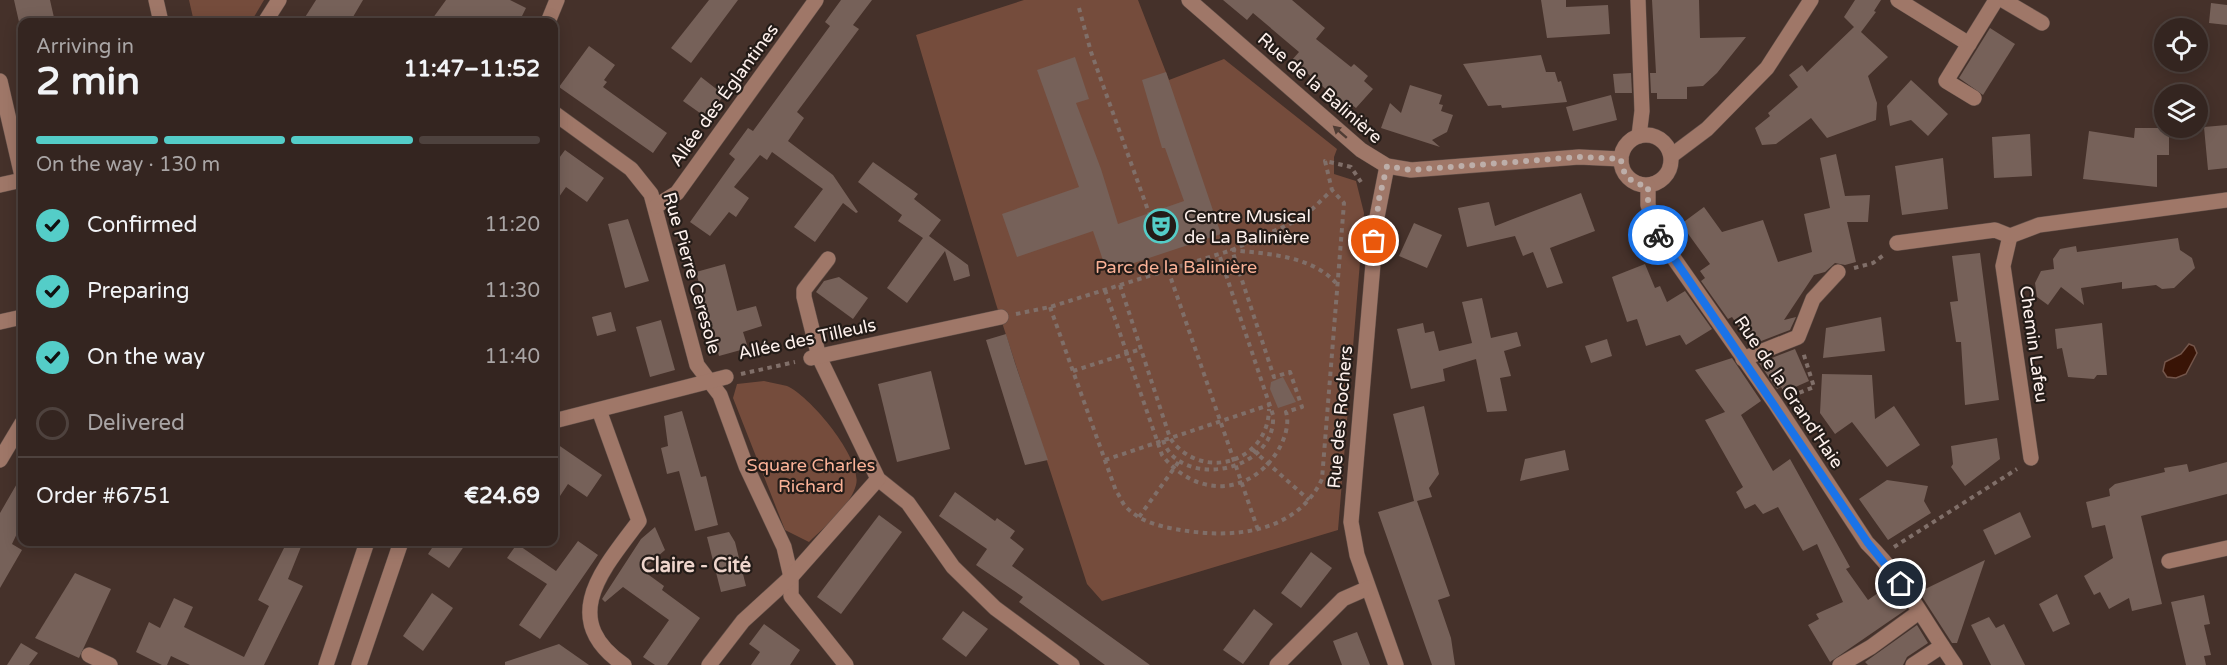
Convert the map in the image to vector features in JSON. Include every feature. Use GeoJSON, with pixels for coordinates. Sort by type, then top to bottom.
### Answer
{"type":"FeatureCollection","features":[{"type":"Feature","properties":{"kind":"street"},"geometry":{"type":"LineString","coordinates":[[156,0],[160,18]]}},
{"type":"Feature","properties":{"kind":"street"},"geometry":{"type":"LineString","coordinates":[[268,18],[279,0]]}},
{"type":"Feature","properties":{"kind":"street"},"geometry":{"type":"LineString","coordinates":[[550,18],[557,0]]}},
{"type":"Feature","properties":{"kind":"street","name":"Allée des Églantines"},"geometry":{"type":"LineString","coordinates":[[656,206],[677,193],[816,0]]}},
{"type":"Feature","properties":{"kind":"street","name":"Rue de la Balinière"},"geometry":{"type":"LineString","coordinates":[[1189,0],[1361,150],[1387,166],[1411,170],[1579,157],[1621,159]]}},
{"type":"Feature","properties":{"kind":"street"},"geometry":{"type":"LineString","coordinates":[[1638,0],[1642,111],[1640,136]]}},
{"type":"Feature","properties":{"kind":"street"},"geometry":{"type":"LineString","coordinates":[[1671,156],[1707,129],[1767,68],[1811,0]]}},
{"type":"Feature","properties":{"kind":"street"},"geometry":{"type":"LineString","coordinates":[[1898,0],[1970,44]]}},
{"type":"Feature","properties":{"kind":"street"},"geometry":{"type":"LineString","coordinates":[[1974,98],[1946,81],[1996,0]]}},
{"type":"Feature","properties":{"kind":"street"},"geometry":{"type":"LineString","coordinates":[[2003,0],[2042,23]]}},
{"type":"Feature","properties":{"kind":"street"},"geometry":{"type":"LineString","coordinates":[[0,81],[18,160]]}},
{"type":"Feature","properties":{"kind":"street","name":"Rue Pierre Ceresole"},"geometry":{"type":"LineString","coordinates":[[558,116],[631,169],[642,180],[656,206],[697,365],[720,395],[746,466],[784,546],[791,577],[791,596],[846,665]]}},
{"type":"Feature","properties":{"kind":"street"},"geometry":{"type":"LineString","coordinates":[[1640,136],[1656,137],[1663,141],[1671,156],[1668,172],[1663,179],[1648,186],[1631,181],[1621,167],[1626,144],[1640,136]]}},
{"type":"Feature","properties":{"kind":"street","name":"Rue des Rochers"},"geometry":{"type":"LineString","coordinates":[[1387,166],[1377,217],[1352,497],[1353,538],[1368,588],[1396,665]]}},
{"type":"Feature","properties":{"kind":"street"},"geometry":{"type":"LineString","coordinates":[[0,185],[18,179]]}},
{"type":"Feature","properties":{"kind":"street","name":"Rue de la Grand'Haie"},"geometry":{"type":"LineString","coordinates":[[1648,186],[1648,205],[1661,240],[1775,403],[1868,543],[1881,556],[1955,665]]}},
{"type":"Feature","properties":{"kind":"street"},"geometry":{"type":"LineString","coordinates":[[1897,243],[1995,230],[2010,236],[2039,225],[2227,200]]}},
{"type":"Feature","properties":{"kind":"street","name":"Chemin Lafeu"},"geometry":{"type":"LineString","coordinates":[[2010,236],[2003,266],[2031,458]]}},
{"type":"Feature","properties":{"kind":"street"},"geometry":{"type":"LineString","coordinates":[[828,259],[804,290],[815,357],[878,479],[908,503],[953,567],[996,608],[1072,665]]}},
{"type":"Feature","properties":{"kind":"street"},"geometry":{"type":"LineString","coordinates":[[1743,359],[1798,337],[1813,299],[1838,272]]}},
{"type":"Feature","properties":{"kind":"street","name":"Allée des Tilleuls"},"geometry":{"type":"LineString","coordinates":[[815,357],[1001,317]]}},
{"type":"Feature","properties":{"kind":"street"},"geometry":{"type":"LineString","coordinates":[[0,322],[18,318]]}},
{"type":"Feature","properties":{"kind":"street","name":"Allée des Tilleuls"},"geometry":{"type":"LineString","coordinates":[[558,420],[726,377]]}},
{"type":"Feature","properties":{"kind":"street"},"geometry":{"type":"LineString","coordinates":[[599,410],[639,521],[608,561],[594,586],[588,609],[592,629],[607,653],[624,665]]}},
{"type":"Feature","properties":{"kind":"street"},"geometry":{"type":"LineString","coordinates":[[0,460],[18,430]]}},
{"type":"Feature","properties":{"kind":"street"},"geometry":{"type":"LineString","coordinates":[[709,665],[743,621],[791,577],[878,479]]}},
{"type":"Feature","properties":{"kind":"street"},"geometry":{"type":"LineString","coordinates":[[326,665],[367,546]]}},
{"type":"Feature","properties":{"kind":"street"},"geometry":{"type":"LineString","coordinates":[[359,665],[400,546]]}},
{"type":"Feature","properties":{"kind":"street"},"geometry":{"type":"LineString","coordinates":[[2169,561],[2227,548]]}},
{"type":"Feature","properties":{"kind":"street"},"geometry":{"type":"LineString","coordinates":[[1278,665],[1343,599],[1368,588]]}},
{"type":"Feature","properties":{"kind":"street"},"geometry":{"type":"LineString","coordinates":[[1840,665],[1871,647],[1919,612]]}},
{"type":"Feature","properties":{"kind":"street"},"geometry":{"type":"LineString","coordinates":[[1914,665],[1942,646]]}},
{"type":"Feature","properties":{"kind":"street"},"geometry":{"type":"LineString","coordinates":[[89,655],[110,665]]}},
{"type":"Feature","properties":{"kind":"path"},"geometry":{"type":"LineString","coordinates":[[1079,8],[1091,52],[1149,213]]}},
{"type":"Feature","properties":{"kind":"path"},"geometry":{"type":"LineString","coordinates":[[1050,306],[1116,491],[1126,507],[1153,524],[1201,533],[1230,535],[1258,530],[1286,518],[1309,500],[1322,479],[1344,203],[1332,190],[1325,161],[1351,167],[1361,182]]}},
{"type":"Feature","properties":{"kind":"path"},"geometry":{"type":"LineString","coordinates":[[1001,317],[1050,306],[1232,250],[1303,218],[1332,190]]}},
{"type":"Feature","properties":{"kind":"path"},"geometry":{"type":"LineString","coordinates":[[1838,272],[1874,263],[1897,243]]}},
{"type":"Feature","properties":{"kind":"path"},"geometry":{"type":"LineString","coordinates":[[1232,250],[1284,256],[1320,272],[1337,284]]}},
{"type":"Feature","properties":{"kind":"path"},"geometry":{"type":"LineString","coordinates":[[1105,290],[1155,443],[1173,469],[1200,483],[1219,486],[1242,483],[1269,464],[1282,442],[1287,425],[1286,412],[1302,407],[1290,372],[1274,376],[1232,250]]}},
{"type":"Feature","properties":{"kind":"path"},"geometry":{"type":"LineString","coordinates":[[1163,440],[1170,452],[1180,460],[1198,468],[1226,469],[1257,454],[1264,446],[1274,423],[1219,254]]}},
{"type":"Feature","properties":{"kind":"path"},"geometry":{"type":"LineString","coordinates":[[1168,270],[1258,530]]}},
{"type":"Feature","properties":{"kind":"path"},"geometry":{"type":"LineString","coordinates":[[1120,285],[1170,438],[1177,449],[1198,461],[1227,463],[1234,460],[1253,450],[1266,429],[1269,405]]}},
{"type":"Feature","properties":{"kind":"path"},"geometry":{"type":"LineString","coordinates":[[1775,403],[1814,387],[1798,337]]}},
{"type":"Feature","properties":{"kind":"path"},"geometry":{"type":"LineString","coordinates":[[1073,371],[1141,349]]}},
{"type":"Feature","properties":{"kind":"path","name":"Allée des Tilleuls"},"geometry":{"type":"LineString","coordinates":[[726,377],[815,357]]}},
{"type":"Feature","properties":{"kind":"path"},"geometry":{"type":"LineString","coordinates":[[1105,460],[1269,405]]}},
{"type":"Feature","properties":{"kind":"path"},"geometry":{"type":"LineString","coordinates":[[1253,450],[1309,500]]}},
{"type":"Feature","properties":{"kind":"path"},"geometry":{"type":"LineString","coordinates":[[1881,556],[2019,468],[2031,458]]}},
{"type":"Feature","properties":{"kind":"path"},"geometry":{"type":"LineString","coordinates":[[1139,517],[1180,460]]}},
{"type":"Feature","properties":{"kind":"green space"},"geometry":{"type":"Polygon","coordinates":[[[189,0],[264,0],[253,18],[193,18],[189,0]]]}},
{"type":"Feature","properties":{"kind":"green space","name":"Parc de la Balinière"},"geometry":{"type":"Polygon","coordinates":[[[1024,0],[1138,0],[1169,80],[1224,59],[1337,149],[1334,157],[1334,174],[1356,181],[1364,213],[1338,530],[1102,601],[1087,584],[996,304],[916,35],[1024,0]]]}},
{"type":"Feature","properties":{"kind":"green space","name":"Square Charles Richard"},"geometry":{"type":"Polygon","coordinates":[[[764,381],[787,386],[797,392],[821,415],[843,445],[856,474],[856,485],[848,501],[809,542],[785,530],[733,398],[737,384],[764,381]]]}},
{"type":"Feature","properties":{"kind":"shaded area"},"geometry":{"type":"Polygon","coordinates":[[[2189,344],[2194,346],[2197,353],[2186,374],[2176,378],[2167,377],[2163,371],[2165,362],[2181,354],[2189,344]]]}},
{"type":"Feature","properties":{"kind":"building"},"geometry":{"type":"Polygon","coordinates":[[[14,0],[50,0],[54,18],[18,18],[14,0]]]}},
{"type":"Feature","properties":{"kind":"building"},"geometry":{"type":"Polygon","coordinates":[[[316,0],[363,0],[352,18],[305,18],[316,0]]]}},
{"type":"Feature","properties":{"kind":"building"},"geometry":{"type":"Polygon","coordinates":[[[446,0],[510,0],[526,8],[521,18],[433,18],[446,0]]]}},
{"type":"Feature","properties":{"kind":"building"},"geometry":{"type":"Polygon","coordinates":[[[709,0],[738,0],[691,63],[671,48],[709,0]]]}},
{"type":"Feature","properties":{"kind":"building"},"geometry":{"type":"Polygon","coordinates":[[[841,0],[872,0],[853,25],[859,29],[797,112],[804,118],[788,141],[833,175],[858,212],[856,213],[843,203],[815,242],[794,227],[823,189],[772,152],[767,160],[760,155],[734,187],[749,198],[736,217],[729,212],[710,236],[690,222],[735,159],[729,154],[748,128],[753,131],[830,26],[825,22],[841,0]]]}},
{"type":"Feature","properties":{"kind":"building"},"geometry":{"type":"Polygon","coordinates":[[[1223,0],[1292,0],[1325,28],[1316,39],[1351,67],[1354,64],[1368,76],[1364,81],[1373,89],[1356,108],[1348,102],[1344,105],[1292,60],[1299,52],[1253,13],[1247,20],[1223,0]]]}},
{"type":"Feature","properties":{"kind":"building"},"geometry":{"type":"Polygon","coordinates":[[[1541,0],[1566,0],[1566,7],[1608,5],[1610,34],[1547,38],[1541,0]]]}},
{"type":"Feature","properties":{"kind":"building"},"geometry":{"type":"Polygon","coordinates":[[[1652,0],[1699,0],[1700,38],[1746,37],[1717,73],[1703,86],[1687,87],[1687,99],[1657,99],[1657,93],[1651,93],[1650,73],[1656,73],[1652,0]]]}},
{"type":"Feature","properties":{"kind":"building"},"geometry":{"type":"Polygon","coordinates":[[[1855,0],[1881,0],[1874,11],[1876,12],[1861,32],[1888,57],[1868,76],[1877,103],[1876,120],[1827,138],[1811,118],[1776,144],[1762,145],[1755,128],[1770,116],[1768,113],[1798,87],[1789,75],[1802,65],[1807,72],[1854,27],[1844,17],[1855,0]]]}},
{"type":"Feature","properties":{"kind":"building"},"geometry":{"type":"Polygon","coordinates":[[[2211,3],[2227,5],[2227,25],[2209,23],[2211,3]]]}},
{"type":"Feature","properties":{"kind":"building"},"geometry":{"type":"Polygon","coordinates":[[[1990,28],[2015,44],[1983,95],[1959,78],[1990,28]]]}},
{"type":"Feature","properties":{"kind":"building"},"geometry":{"type":"Polygon","coordinates":[[[589,46],[615,65],[604,80],[607,82],[603,87],[667,133],[653,153],[559,87],[589,46]]]}},
{"type":"Feature","properties":{"kind":"building"},"geometry":{"type":"Polygon","coordinates":[[[1541,55],[1546,72],[1555,72],[1558,82],[1561,81],[1567,102],[1502,108],[1501,105],[1488,106],[1463,64],[1541,55]]]}},
{"type":"Feature","properties":{"kind":"building"},"geometry":{"type":"Polygon","coordinates":[[[1075,57],[1089,99],[1076,103],[1101,169],[1118,224],[1184,201],[1165,148],[1162,148],[1142,80],[1166,72],[1221,234],[1107,272],[1093,231],[1017,257],[1002,214],[1079,187],[1037,70],[1075,57]]]}},
{"type":"Feature","properties":{"kind":"building"},"geometry":{"type":"Polygon","coordinates":[[[1631,73],[1632,93],[1615,93],[1613,74],[1631,73]]]}},
{"type":"Feature","properties":{"kind":"building"},"geometry":{"type":"Polygon","coordinates":[[[701,77],[724,95],[707,118],[683,101],[701,77]]]}},
{"type":"Feature","properties":{"kind":"building"},"geometry":{"type":"Polygon","coordinates":[[[1911,80],[1948,114],[1928,136],[1911,120],[1890,126],[1887,106],[1911,80]]]}},
{"type":"Feature","properties":{"kind":"building"},"geometry":{"type":"Polygon","coordinates":[[[1410,85],[1442,95],[1439,104],[1443,105],[1441,111],[1453,115],[1447,132],[1432,140],[1440,147],[1381,128],[1390,103],[1401,113],[1410,85]]]}},
{"type":"Feature","properties":{"kind":"building"},"geometry":{"type":"Polygon","coordinates":[[[1611,95],[1617,120],[1573,131],[1566,107],[1611,95]]]}},
{"type":"Feature","properties":{"kind":"building"},"geometry":{"type":"Polygon","coordinates":[[[2227,125],[2227,168],[2208,170],[2205,138],[2208,138],[2208,127],[2227,125]]]}},
{"type":"Feature","properties":{"kind":"building"},"geometry":{"type":"Polygon","coordinates":[[[2135,128],[2154,128],[2154,138],[2169,138],[2169,155],[2157,155],[2157,187],[2083,179],[2089,131],[2134,138],[2135,128]]]}},
{"type":"Feature","properties":{"kind":"building"},"geometry":{"type":"Polygon","coordinates":[[[2030,134],[2032,176],[1994,178],[1992,137],[2030,134]]]}},
{"type":"Feature","properties":{"kind":"building"},"geometry":{"type":"Polygon","coordinates":[[[565,150],[604,178],[587,202],[566,187],[558,198],[558,160],[565,150]]]}},
{"type":"Feature","properties":{"kind":"building"},"geometry":{"type":"Polygon","coordinates":[[[1836,154],[1845,196],[1870,195],[1868,222],[1847,222],[1856,262],[1845,265],[1835,263],[1825,272],[1814,275],[1784,320],[1796,317],[1790,330],[1751,345],[1732,317],[1728,319],[1701,281],[1705,278],[1700,271],[1710,264],[1681,224],[1704,207],[1722,232],[1763,220],[1778,262],[1812,252],[1804,214],[1830,208],[1820,158],[1836,154]]]}},
{"type":"Feature","properties":{"kind":"building"},"geometry":{"type":"Polygon","coordinates":[[[1943,158],[1948,209],[1902,215],[1895,166],[1943,158]]]}},
{"type":"Feature","properties":{"kind":"building"},"geometry":{"type":"Polygon","coordinates":[[[873,162],[918,194],[914,199],[941,220],[929,236],[968,265],[970,276],[954,281],[945,251],[907,303],[887,288],[923,238],[898,221],[902,215],[858,182],[873,162]]]}},
{"type":"Feature","properties":{"kind":"building"},"geometry":{"type":"Polygon","coordinates":[[[1581,193],[1595,231],[1550,248],[1563,283],[1547,288],[1533,252],[1523,256],[1515,236],[1467,247],[1458,208],[1489,202],[1495,226],[1581,193]]]}},
{"type":"Feature","properties":{"kind":"building"},"geometry":{"type":"Polygon","coordinates":[[[628,219],[649,281],[625,288],[608,224],[628,219]]]}},
{"type":"Feature","properties":{"kind":"building"},"geometry":{"type":"Polygon","coordinates":[[[1414,223],[1442,235],[1427,268],[1399,256],[1414,223]]]}},
{"type":"Feature","properties":{"kind":"building"},"geometry":{"type":"Polygon","coordinates":[[[2178,238],[2180,250],[2192,258],[2195,268],[2174,288],[2162,289],[2156,285],[2122,289],[2122,282],[2081,288],[2084,305],[2061,287],[2048,305],[2037,297],[2035,283],[2041,271],[2054,269],[2053,259],[2060,249],[2076,246],[2077,252],[2178,238]]]}},
{"type":"Feature","properties":{"kind":"building"},"geometry":{"type":"Polygon","coordinates":[[[1980,253],[1999,400],[1965,405],[1961,342],[1956,342],[1950,302],[1958,301],[1952,256],[1980,253]]]}},
{"type":"Feature","properties":{"kind":"building"},"geometry":{"type":"Polygon","coordinates":[[[725,264],[737,311],[756,306],[762,326],[743,332],[748,348],[719,356],[696,272],[725,264]]]}},
{"type":"Feature","properties":{"kind":"building"},"geometry":{"type":"Polygon","coordinates":[[[1645,264],[1655,288],[1660,286],[1667,302],[1685,291],[1712,329],[1686,345],[1680,335],[1646,346],[1637,319],[1627,322],[1612,277],[1645,264]]]}},
{"type":"Feature","properties":{"kind":"building"},"geometry":{"type":"Polygon","coordinates":[[[839,277],[868,298],[853,319],[816,292],[824,281],[839,277]]]}},
{"type":"Feature","properties":{"kind":"building"},"geometry":{"type":"Polygon","coordinates":[[[1482,298],[1491,338],[1517,332],[1521,346],[1504,351],[1511,376],[1500,378],[1507,411],[1487,412],[1476,359],[1443,369],[1445,381],[1411,389],[1397,329],[1423,323],[1425,333],[1434,331],[1439,351],[1472,343],[1462,302],[1482,298]]]}},
{"type":"Feature","properties":{"kind":"building"},"geometry":{"type":"Polygon","coordinates":[[[611,312],[616,331],[597,336],[592,317],[611,312]]]}},
{"type":"Feature","properties":{"kind":"building"},"geometry":{"type":"Polygon","coordinates":[[[1881,317],[1885,351],[1823,358],[1826,328],[1881,317]]]}},
{"type":"Feature","properties":{"kind":"building"},"geometry":{"type":"Polygon","coordinates":[[[661,320],[675,370],[650,377],[636,327],[661,320]]]}},
{"type":"Feature","properties":{"kind":"building"},"geometry":{"type":"Polygon","coordinates":[[[2102,323],[2107,375],[2097,375],[2094,379],[2068,377],[2062,348],[2057,349],[2055,329],[2102,323]]]}},
{"type":"Feature","properties":{"kind":"building"},"geometry":{"type":"Polygon","coordinates":[[[1006,334],[1048,460],[1025,465],[986,340],[1006,334]]]}},
{"type":"Feature","properties":{"kind":"building"},"geometry":{"type":"Polygon","coordinates":[[[1607,339],[1612,356],[1591,363],[1585,346],[1607,339]]]}},
{"type":"Feature","properties":{"kind":"building"},"geometry":{"type":"Polygon","coordinates":[[[1795,349],[1809,381],[1784,392],[1781,387],[1777,389],[1759,363],[1795,349]]]}},
{"type":"Feature","properties":{"kind":"building"},"geometry":{"type":"Polygon","coordinates":[[[1732,358],[1761,401],[1741,415],[1773,471],[1790,459],[1850,567],[1846,569],[1868,600],[1888,586],[1907,609],[1830,662],[1808,625],[1819,619],[1816,614],[1843,602],[1817,544],[1803,551],[1778,507],[1763,514],[1755,504],[1745,509],[1736,492],[1743,487],[1705,420],[1725,412],[1695,370],[1732,358]]]}},
{"type":"Feature","properties":{"kind":"building"},"geometry":{"type":"Polygon","coordinates":[[[931,371],[950,449],[897,462],[878,384],[931,371]]]}},
{"type":"Feature","properties":{"kind":"building"},"geometry":{"type":"Polygon","coordinates":[[[1822,374],[1872,375],[1875,419],[1894,406],[1920,445],[1887,467],[1852,422],[1835,434],[1820,413],[1822,374]]]}},
{"type":"Feature","properties":{"kind":"building"},"geometry":{"type":"Polygon","coordinates":[[[1283,377],[1296,402],[1278,408],[1270,389],[1271,382],[1283,377]]]}},
{"type":"Feature","properties":{"kind":"building"},"geometry":{"type":"Polygon","coordinates":[[[1424,406],[1439,474],[1429,488],[1432,497],[1417,501],[1450,596],[1438,600],[1451,638],[1455,665],[1432,665],[1378,512],[1414,501],[1393,414],[1424,406]]]}},
{"type":"Feature","properties":{"kind":"building"},"geometry":{"type":"Polygon","coordinates":[[[682,411],[701,477],[706,476],[718,525],[695,531],[679,471],[667,474],[661,448],[668,446],[664,416],[682,411]]]}},
{"type":"Feature","properties":{"kind":"building"},"geometry":{"type":"Polygon","coordinates":[[[1997,438],[2000,459],[1965,486],[1951,467],[1953,464],[1951,446],[1997,438]]]}},
{"type":"Feature","properties":{"kind":"building"},"geometry":{"type":"Polygon","coordinates":[[[558,445],[602,475],[587,497],[568,484],[558,499],[558,445]]]}},
{"type":"Feature","properties":{"kind":"building"},"geometry":{"type":"Polygon","coordinates":[[[1565,450],[1569,470],[1520,481],[1525,459],[1565,450]]]}},
{"type":"Feature","properties":{"kind":"building"},"geometry":{"type":"Polygon","coordinates":[[[2227,462],[2227,494],[2141,516],[2162,604],[2132,611],[2129,598],[2109,609],[2100,592],[2094,595],[2084,576],[2113,558],[2105,525],[2092,528],[2086,502],[2110,496],[2109,489],[2115,484],[2165,472],[2164,468],[2187,464],[2189,472],[2227,462]]]}},
{"type":"Feature","properties":{"kind":"building"},"geometry":{"type":"Polygon","coordinates":[[[1887,480],[1928,486],[1924,501],[1931,513],[1888,540],[1859,499],[1887,480]]]}},
{"type":"Feature","properties":{"kind":"building"},"geometry":{"type":"Polygon","coordinates":[[[18,482],[18,531],[12,544],[22,550],[0,588],[0,513],[18,482]]]}},
{"type":"Feature","properties":{"kind":"building"},"geometry":{"type":"Polygon","coordinates":[[[955,492],[995,521],[997,518],[1015,531],[1010,538],[1024,549],[1012,566],[1150,665],[1105,665],[1019,602],[1023,597],[976,565],[987,549],[939,516],[955,492]]]}},
{"type":"Feature","properties":{"kind":"building"},"geometry":{"type":"Polygon","coordinates":[[[2020,512],[2031,537],[1995,555],[1983,530],[2020,512]]]}},
{"type":"Feature","properties":{"kind":"building"},"geometry":{"type":"Polygon","coordinates":[[[879,515],[902,532],[841,614],[817,597],[879,515]]]}},
{"type":"Feature","properties":{"kind":"building"},"geometry":{"type":"Polygon","coordinates":[[[655,527],[665,550],[642,570],[664,586],[662,590],[700,618],[667,665],[655,665],[643,657],[669,620],[623,587],[605,602],[602,599],[641,539],[655,527]]]}},
{"type":"Feature","properties":{"kind":"building"},"geometry":{"type":"Polygon","coordinates":[[[729,532],[735,542],[746,586],[721,592],[707,537],[729,532]]]}},
{"type":"Feature","properties":{"kind":"building"},"geometry":{"type":"Polygon","coordinates":[[[578,541],[598,555],[540,639],[519,625],[547,584],[507,558],[516,546],[520,546],[556,571],[578,541]]]}},
{"type":"Feature","properties":{"kind":"building"},"geometry":{"type":"Polygon","coordinates":[[[285,546],[301,546],[288,579],[303,586],[264,665],[190,665],[171,656],[167,665],[162,665],[136,652],[149,622],[160,628],[174,598],[193,607],[184,627],[244,657],[269,606],[258,600],[285,546]]]}},
{"type":"Feature","properties":{"kind":"building"},"geometry":{"type":"Polygon","coordinates":[[[433,546],[464,546],[449,568],[428,554],[433,546]]]}},
{"type":"Feature","properties":{"kind":"building"},"geometry":{"type":"Polygon","coordinates":[[[1311,552],[1332,568],[1301,608],[1281,593],[1311,552]]]}},
{"type":"Feature","properties":{"kind":"building"},"geometry":{"type":"Polygon","coordinates":[[[1985,560],[1957,643],[1952,643],[1919,592],[1985,560]]]}},
{"type":"Feature","properties":{"kind":"building"},"geometry":{"type":"Polygon","coordinates":[[[75,573],[111,589],[79,658],[35,638],[75,573]]]}},
{"type":"Feature","properties":{"kind":"building"},"geometry":{"type":"Polygon","coordinates":[[[432,593],[453,608],[423,651],[403,636],[432,593]]]}},
{"type":"Feature","properties":{"kind":"building"},"geometry":{"type":"Polygon","coordinates":[[[2057,594],[2070,624],[2053,632],[2039,604],[2057,594]]]}},
{"type":"Feature","properties":{"kind":"building"},"geometry":{"type":"Polygon","coordinates":[[[2204,595],[2210,624],[2204,625],[2211,655],[2204,656],[2206,665],[2186,665],[2171,602],[2204,595]]]}},
{"type":"Feature","properties":{"kind":"building"},"geometry":{"type":"Polygon","coordinates":[[[1254,609],[1273,624],[1243,664],[1223,650],[1254,609]]]}},
{"type":"Feature","properties":{"kind":"building"},"geometry":{"type":"Polygon","coordinates":[[[963,611],[988,629],[966,657],[942,639],[963,611]]]}},
{"type":"Feature","properties":{"kind":"building"},"geometry":{"type":"Polygon","coordinates":[[[1989,617],[1996,628],[2004,624],[2025,665],[1991,665],[1971,625],[1989,617]]]}},
{"type":"Feature","properties":{"kind":"building"},"geometry":{"type":"Polygon","coordinates":[[[764,624],[800,650],[790,665],[751,665],[760,652],[749,644],[764,624]]]}},
{"type":"Feature","properties":{"kind":"building"},"geometry":{"type":"Polygon","coordinates":[[[1917,625],[1928,643],[1907,657],[1903,665],[1868,665],[1865,662],[1917,625]]]}},
{"type":"Feature","properties":{"kind":"building"},"geometry":{"type":"Polygon","coordinates":[[[1357,632],[1370,665],[1342,665],[1333,641],[1357,632]]]}},
{"type":"Feature","properties":{"kind":"building"},"geometry":{"type":"Polygon","coordinates":[[[21,643],[38,653],[29,665],[7,665],[21,643]]]}},
{"type":"Feature","properties":{"kind":"building"},"geometry":{"type":"Polygon","coordinates":[[[559,644],[589,665],[505,665],[505,662],[559,644]]]}},
{"type":"Feature","properties":{"kind":"way so far"},"geometry":{"type":"LineString","coordinates":[[1374,241],[1379,199],[1387,166],[1411,170],[1455,168],[1579,157],[1621,159],[1621,167],[1625,175],[1639,185],[1648,186],[1648,205],[1658,235]]}},
{"type":"Feature","properties":{"kind":"place","name":"Centre Musical de La Balinière"},"geometry":{"type":"Point","coordinates":[1161,226]}},
{"type":"Feature","properties":{"kind":"district","name":"Claire - Cité"},"geometry":{"type":"Point","coordinates":[696,565]}},
{"type":"Feature","properties":{"kind":"route"},"geometry":{"type":"LineString","coordinates":[[1658,235],[1775,403],[1868,543],[1881,556],[1901,584]]}}]}
